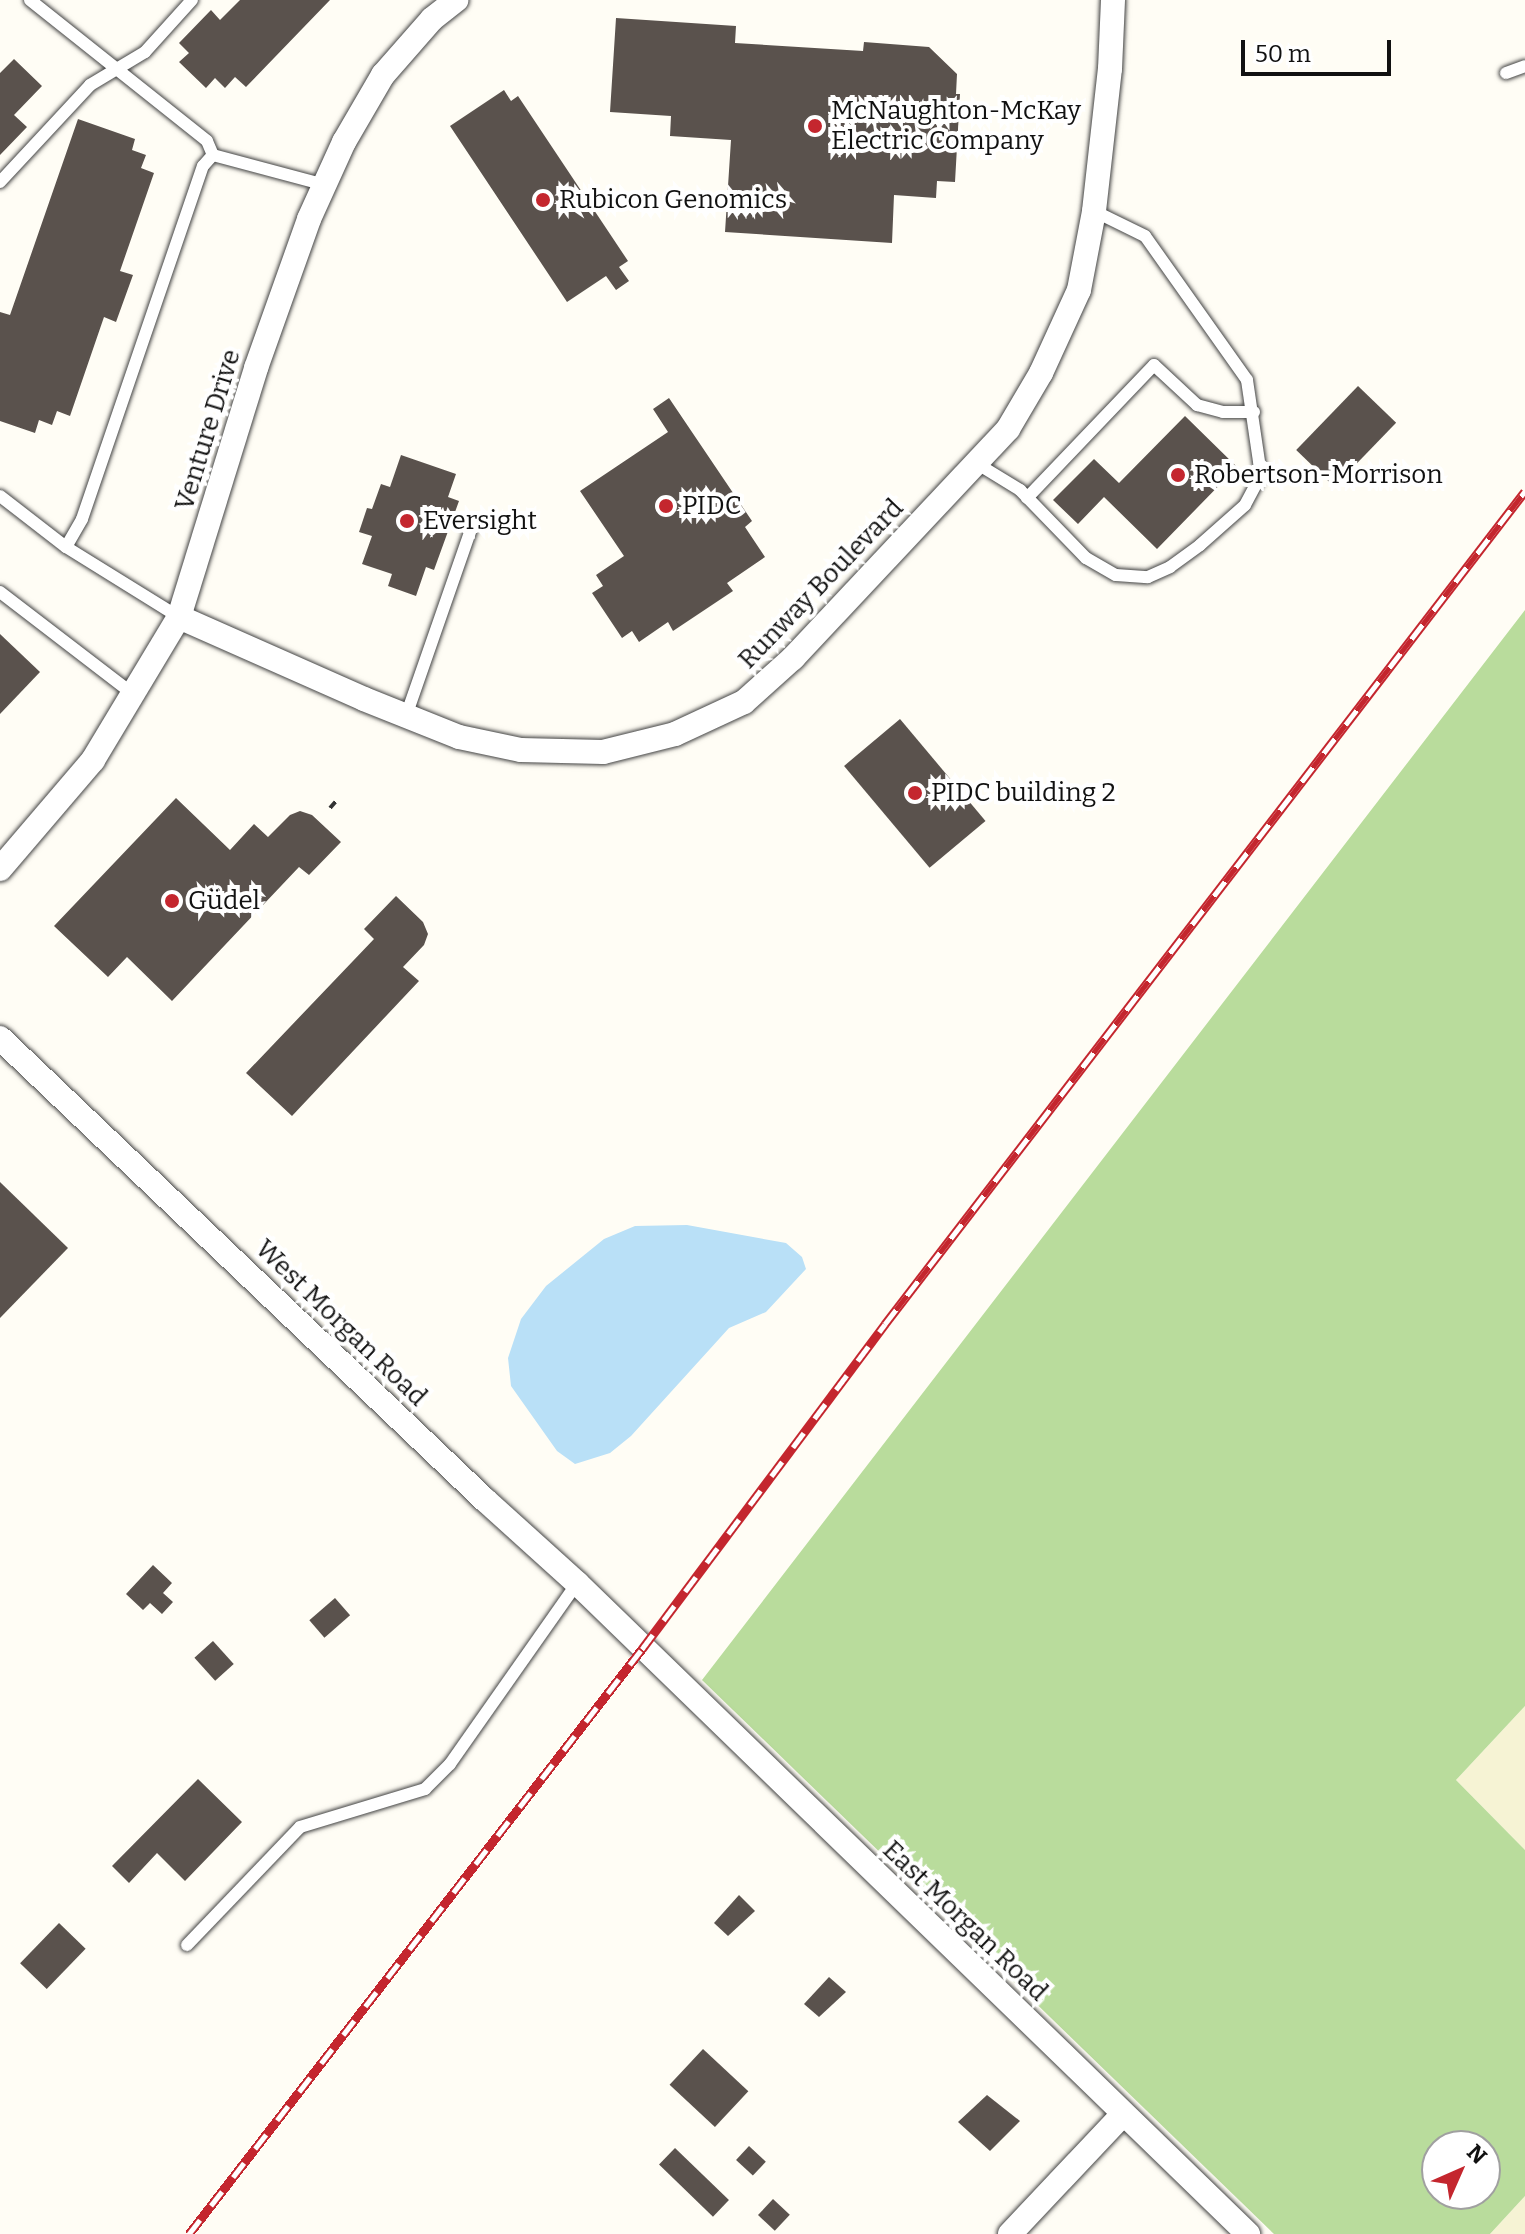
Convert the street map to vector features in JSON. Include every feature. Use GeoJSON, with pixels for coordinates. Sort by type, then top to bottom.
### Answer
{"type":"FeatureCollection","features":[{"type":"Feature","properties":{"kind":"street","name":"Venture Drive"},"geometry":{"type":"LineString","coordinates":[[3,860],[93,760],[179,617],[256,368],[325,185],[383,75],[432,19],[456,0]]}},
{"type":"Feature","properties":{"kind":"street","name":"Runway Boulevard"},"geometry":{"type":"LineString","coordinates":[[179,617],[459,737],[521,750],[603,752],[675,734],[744,702],[793,658],[1008,429],[1041,373],[1079,290],[1094,211],[1110,69],[1113,0]]}},
{"type":"Feature","properties":{"kind":"street","name":"West Morgan Road"},"geometry":{"type":"LineString","coordinates":[[0,1038],[432,1450],[577,1583],[642,1649]]}},
{"type":"Feature","properties":{"kind":"street","name":"East Morgan Road"},"geometry":{"type":"LineString","coordinates":[[642,1649],[1248,2234]]}},
{"type":"Feature","properties":{"kind":"street"},"geometry":{"type":"LineString","coordinates":[[1010,2234],[1123,2114]]}},
{"type":"Feature","properties":{"kind":"lane"},"geometry":{"type":"LineString","coordinates":[[30,0],[207,141],[213,155]]}},
{"type":"Feature","properties":{"kind":"lane"},"geometry":{"type":"LineString","coordinates":[[0,182],[90,85],[145,52],[192,0]]}},
{"type":"Feature","properties":{"kind":"lane"},"geometry":{"type":"LineString","coordinates":[[1506,73],[1525,66]]}},
{"type":"Feature","properties":{"kind":"lane"},"geometry":{"type":"LineString","coordinates":[[213,155],[325,185]]}},
{"type":"Feature","properties":{"kind":"lane"},"geometry":{"type":"LineString","coordinates":[[66,547],[82,519],[203,166],[213,155]]}},
{"type":"Feature","properties":{"kind":"lane"},"geometry":{"type":"LineString","coordinates":[[976,463],[1027,498],[1086,558],[1116,575],[1148,577],[1170,567],[1200,545],[1245,505],[1261,475],[1247,380],[1145,236],[1094,211]]}},
{"type":"Feature","properties":{"kind":"lane"},"geometry":{"type":"LineString","coordinates":[[1027,498],[1154,365],[1197,405],[1223,412],[1254,412]]}},
{"type":"Feature","properties":{"kind":"lane"},"geometry":{"type":"LineString","coordinates":[[0,496],[66,547],[179,617]]}},
{"type":"Feature","properties":{"kind":"lane"},"geometry":{"type":"LineString","coordinates":[[406,716],[472,527]]}},
{"type":"Feature","properties":{"kind":"lane"},"geometry":{"type":"LineString","coordinates":[[0,592],[134,695]]}},
{"type":"Feature","properties":{"kind":"lane"},"geometry":{"type":"LineString","coordinates":[[187,1945],[300,1827],[425,1789],[459,1751],[577,1583]]}},
{"type":"Feature","properties":{"kind":"path"},"geometry":{"type":"LineString","coordinates":[[330,808],[336,801]]}},
{"type":"Feature","properties":{"kind":"shaded area"},"geometry":{"type":"Polygon","coordinates":[[[1525,1706],[1525,1850],[1456,1780],[1525,1706]]]}},
{"type":"Feature","properties":{"kind":"shaded area"},"geometry":{"type":"Polygon","coordinates":[[[1525,2196],[1525,2234],[1490,2234],[1525,2196]]]}},
{"type":"Feature","properties":{"kind":"green space"},"geometry":{"type":"Polygon","coordinates":[[[1525,610],[1525,1706],[1456,1780],[1525,1850],[1525,2196],[1490,2234],[1274,2234],[702,1680],[1525,610]]]}},
{"type":"Feature","properties":{"kind":"water"},"geometry":{"type":"Polygon","coordinates":[[[687,1225],[786,1243],[802,1257],[806,1269],[766,1312],[729,1328],[631,1436],[610,1453],[575,1464],[557,1451],[511,1386],[508,1358],[521,1319],[546,1286],[604,1239],[635,1226],[687,1225]]]}},
{"type":"Feature","properties":{"kind":"building"},"geometry":{"type":"Polygon","coordinates":[[[240,0],[330,0],[246,87],[235,77],[225,88],[215,78],[206,88],[179,62],[189,53],[179,43],[211,10],[220,20],[240,0]]]}},
{"type":"Feature","properties":{"kind":"building","name":"McNaughton-McKay Electric Company"},"geometry":{"type":"Polygon","coordinates":[[[616,18],[736,26],[735,43],[863,51],[864,42],[929,47],[957,74],[956,94],[960,94],[955,182],[937,181],[936,198],[894,195],[892,243],[725,232],[731,140],[670,136],[671,116],[610,112],[616,18]]]}},
{"type":"Feature","properties":{"kind":"building"},"geometry":{"type":"Polygon","coordinates":[[[14,59],[42,86],[14,115],[27,127],[0,155],[0,73],[14,59]]]}},
{"type":"Feature","properties":{"kind":"building","name":"Rubicon Genomics"},"geometry":{"type":"Polygon","coordinates":[[[504,90],[511,101],[518,96],[628,261],[619,267],[629,281],[616,290],[606,276],[567,302],[450,126],[504,90]]]}},
{"type":"Feature","properties":{"kind":"building"},"geometry":{"type":"Polygon","coordinates":[[[78,119],[135,139],[132,150],[146,155],[141,168],[154,173],[120,271],[133,275],[116,322],[104,317],[70,416],[57,411],[52,425],[39,420],[35,433],[0,421],[0,312],[10,315],[78,119]]]}},
{"type":"Feature","properties":{"kind":"building"},"geometry":{"type":"Polygon","coordinates":[[[1358,386],[1396,423],[1334,487],[1296,450],[1358,386]]]}},
{"type":"Feature","properties":{"kind":"building","name":"PIDC"},"geometry":{"type":"Polygon","coordinates":[[[669,398],[752,521],[745,527],[765,557],[727,583],[733,591],[673,631],[668,622],[639,642],[632,631],[622,638],[592,593],[603,586],[596,575],[624,556],[580,491],[668,432],[653,409],[669,398]]]}},
{"type":"Feature","properties":{"kind":"building","name":"Robertson-Morrison"},"geometry":{"type":"Polygon","coordinates":[[[1185,416],[1237,467],[1157,549],[1104,497],[1078,524],[1053,500],[1094,459],[1119,483],[1185,416]]]}},
{"type":"Feature","properties":{"kind":"building","name":"Eversight"},"geometry":{"type":"Polygon","coordinates":[[[401,455],[456,474],[448,497],[459,501],[434,570],[426,567],[416,596],[388,586],[392,574],[362,564],[372,536],[359,532],[367,508],[372,509],[381,484],[390,487],[401,455]]]}},
{"type":"Feature","properties":{"kind":"building"},"geometry":{"type":"Polygon","coordinates":[[[0,634],[40,672],[0,714],[0,634]]]}},
{"type":"Feature","properties":{"kind":"building","name":"PIDC building 2"},"geometry":{"type":"Polygon","coordinates":[[[900,719],[985,821],[930,868],[844,766],[900,719]]]}},
{"type":"Feature","properties":{"kind":"building","name":"Güdel"},"geometry":{"type":"Polygon","coordinates":[[[176,798],[230,850],[254,824],[268,837],[290,815],[300,811],[312,815],[341,842],[309,875],[299,867],[172,1001],[127,957],[108,977],[54,926],[176,798]]]}},
{"type":"Feature","properties":{"kind":"building"},"geometry":{"type":"Polygon","coordinates":[[[396,896],[423,922],[428,934],[424,945],[403,967],[419,981],[292,1116],[246,1073],[374,939],[364,929],[396,896]]]}},
{"type":"Feature","properties":{"kind":"building"},"geometry":{"type":"Polygon","coordinates":[[[0,1182],[68,1248],[0,1318],[0,1182]]]}},
{"type":"Feature","properties":{"kind":"building"},"geometry":{"type":"Polygon","coordinates":[[[153,1565],[172,1583],[163,1593],[173,1602],[162,1614],[150,1603],[143,1610],[126,1594],[153,1565]]]}},
{"type":"Feature","properties":{"kind":"building"},"geometry":{"type":"Polygon","coordinates":[[[335,1598],[350,1615],[324,1638],[309,1620],[335,1598]]]}},
{"type":"Feature","properties":{"kind":"building"},"geometry":{"type":"Polygon","coordinates":[[[213,1641],[234,1664],[215,1681],[194,1658],[213,1641]]]}},
{"type":"Feature","properties":{"kind":"building"},"geometry":{"type":"Polygon","coordinates":[[[198,1779],[242,1822],[185,1881],[157,1853],[129,1883],[112,1866],[198,1779]]]}},
{"type":"Feature","properties":{"kind":"building"},"geometry":{"type":"Polygon","coordinates":[[[739,1895],[755,1911],[728,1936],[714,1923],[739,1895]]]}},
{"type":"Feature","properties":{"kind":"building"},"geometry":{"type":"Polygon","coordinates":[[[59,1923],[86,1949],[47,1989],[20,1963],[59,1923]]]}},
{"type":"Feature","properties":{"kind":"building"},"geometry":{"type":"Polygon","coordinates":[[[829,1977],[846,1992],[819,2017],[804,2004],[829,1977]]]}},
{"type":"Feature","properties":{"kind":"building"},"geometry":{"type":"Polygon","coordinates":[[[703,2049],[748,2091],[715,2127],[670,2085],[703,2049]]]}},
{"type":"Feature","properties":{"kind":"building"},"geometry":{"type":"Polygon","coordinates":[[[987,2095],[1020,2121],[990,2151],[958,2122],[987,2095]]]}},
{"type":"Feature","properties":{"kind":"building"},"geometry":{"type":"Polygon","coordinates":[[[749,2146],[766,2162],[753,2176],[736,2160],[749,2146]]]}},
{"type":"Feature","properties":{"kind":"building"},"geometry":{"type":"Polygon","coordinates":[[[675,2148],[729,2200],[713,2217],[659,2165],[675,2148]]]}},
{"type":"Feature","properties":{"kind":"building"},"geometry":{"type":"Polygon","coordinates":[[[773,2199],[790,2215],[775,2231],[758,2215],[773,2199]]]}},
{"type":"Feature","properties":{"kind":"railway"},"geometry":{"type":"LineString","coordinates":[[189,2234],[642,1649],[885,1324],[1525,491]]}},
{"type":"Feature","properties":{"kind":"place","name":"McNaughton-McKay Electric Company"},"geometry":{"type":"Point","coordinates":[815,126]}},
{"type":"Feature","properties":{"kind":"place","name":"Rubicon Genomics"},"geometry":{"type":"Point","coordinates":[543,200]}},
{"type":"Feature","properties":{"kind":"place","name":"Robertson-Morrison"},"geometry":{"type":"Point","coordinates":[1178,475]}},
{"type":"Feature","properties":{"kind":"place","name":"PIDC"},"geometry":{"type":"Point","coordinates":[666,506]}},
{"type":"Feature","properties":{"kind":"place","name":"Eversight"},"geometry":{"type":"Point","coordinates":[407,521]}},
{"type":"Feature","properties":{"kind":"place","name":"PIDC building 2"},"geometry":{"type":"Point","coordinates":[915,793]}},
{"type":"Feature","properties":{"kind":"place","name":"Güdel"},"geometry":{"type":"Point","coordinates":[172,901]}}]}
